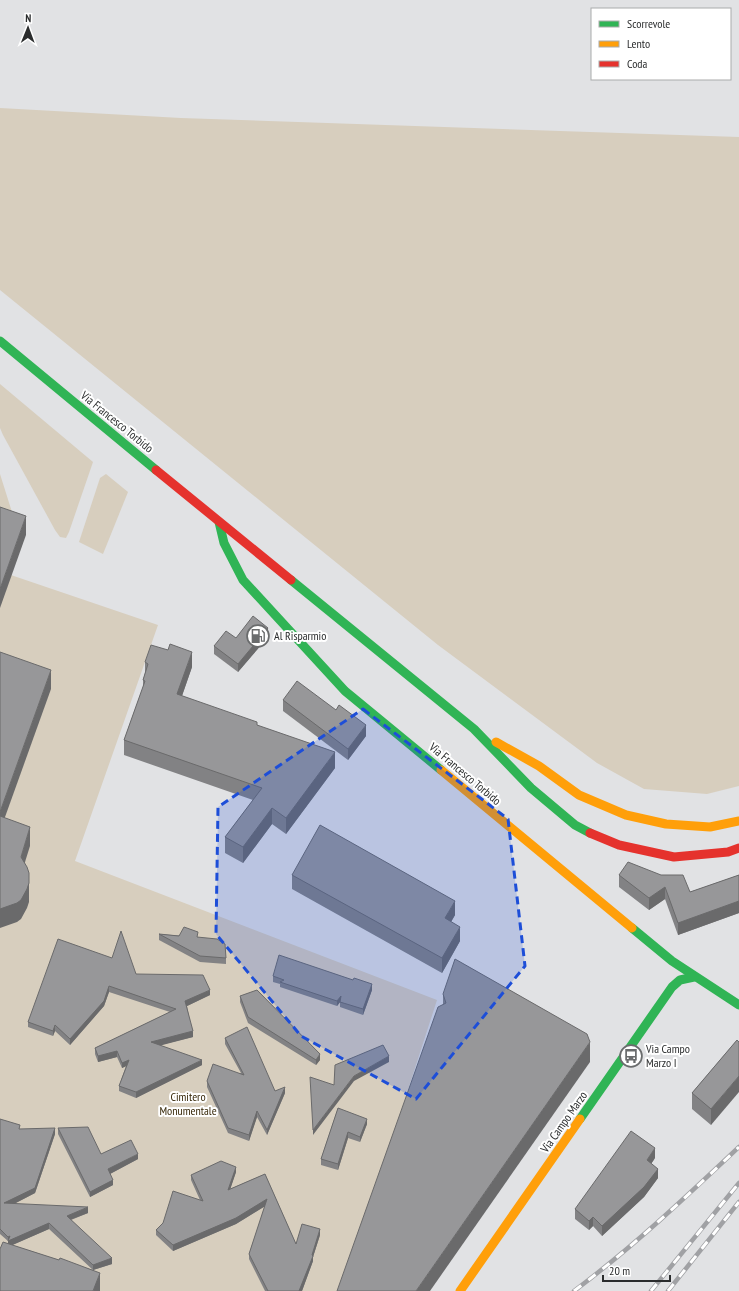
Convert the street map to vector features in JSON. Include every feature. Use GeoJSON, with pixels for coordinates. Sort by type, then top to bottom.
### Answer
{"type":"FeatureCollection","features":[{"type":"Feature","properties":{"kind":"main road","name":"Via Francesco Torbido"},"geometry":{"type":"LineString","coordinates":[[0,341],[219,522],[474,729],[531,788],[575,825],[619,845],[674,858],[728,852],[739,848]]}},
{"type":"Feature","properties":{"kind":"main road","name":"Via Francesco Torbido"},"geometry":{"type":"LineString","coordinates":[[219,522],[224,543],[243,580],[345,691],[672,961],[739,1005]]}},
{"type":"Feature","properties":{"kind":"main road","name":"Via Francesco Torbido"},"geometry":{"type":"LineString","coordinates":[[474,729],[539,766],[579,795],[626,815],[666,824],[710,827],[739,820]]}},
{"type":"Feature","properties":{"kind":"main road","name":"Via Campo Marzo"},"geometry":{"type":"LineString","coordinates":[[460,1291],[672,987],[680,980],[694,976]]}},
{"type":"Feature","properties":{"kind":"highlighted area"},"geometry":{"type":"Polygon","coordinates":[[[363,709],[508,819],[525,966],[416,1099],[301,1036],[216,934],[218,807],[363,709]]]}},
{"type":"Feature","properties":{"kind":"green space"},"geometry":{"type":"Polygon","coordinates":[[[0,108],[181,118],[739,137],[739,786],[707,794],[644,789],[597,763],[438,645],[0,290],[0,108]]]}},
{"type":"Feature","properties":{"kind":"green space"},"geometry":{"type":"Polygon","coordinates":[[[0,384],[93,462],[66,538],[60,537],[55,530],[0,428],[0,384]]]}},
{"type":"Feature","properties":{"kind":"green space","name":"Cimitero Monumentale"},"geometry":{"type":"Polygon","coordinates":[[[0,474],[17,528],[5,573],[158,625],[75,861],[437,1000],[343,1291],[0,1291],[0,474]]]}},
{"type":"Feature","properties":{"kind":"green space"},"geometry":{"type":"Polygon","coordinates":[[[106,474],[128,492],[103,554],[79,542],[100,478],[106,474]]]}},
{"type":"Feature","properties":{"kind":"building"},"geometry":{"type":"Polygon","coordinates":[[[0,507],[26,516],[0,589],[0,507]]]}},
{"type":"Feature","properties":{"kind":"building"},"geometry":{"type":"Polygon","coordinates":[[[253,616],[268,628],[238,664],[214,646],[226,631],[236,638],[253,616]]]}},
{"type":"Feature","properties":{"kind":"building"},"geometry":{"type":"Polygon","coordinates":[[[170,644],[192,652],[177,694],[257,722],[257,725],[335,752],[286,818],[272,808],[243,847],[225,837],[262,788],[124,740],[145,681],[143,680],[148,664],[145,662],[151,645],[168,650],[170,644]]]}},
{"type":"Feature","properties":{"kind":"building"},"geometry":{"type":"Polygon","coordinates":[[[0,652],[51,670],[0,812],[0,652]]]}},
{"type":"Feature","properties":{"kind":"building"},"geometry":{"type":"Polygon","coordinates":[[[297,681],[336,710],[339,705],[366,725],[348,749],[283,700],[297,681]]]}},
{"type":"Feature","properties":{"kind":"building"},"geometry":{"type":"Polygon","coordinates":[[[0,816],[30,827],[21,857],[29,873],[29,883],[27,889],[21,900],[17,903],[0,909],[0,816]]]}},
{"type":"Feature","properties":{"kind":"building"},"geometry":{"type":"Polygon","coordinates":[[[320,825],[455,901],[445,918],[460,927],[442,958],[292,875],[320,825]]]}},
{"type":"Feature","properties":{"kind":"building"},"geometry":{"type":"Polygon","coordinates":[[[628,862],[661,875],[683,875],[690,892],[739,875],[739,901],[678,923],[665,887],[649,898],[619,875],[628,862]]]}},
{"type":"Feature","properties":{"kind":"building"},"geometry":{"type":"Polygon","coordinates":[[[184,927],[198,932],[197,937],[217,939],[225,944],[226,958],[200,956],[159,934],[179,936],[184,927]]]}},
{"type":"Feature","properties":{"kind":"building"},"geometry":{"type":"Polygon","coordinates":[[[121,931],[136,974],[203,975],[210,990],[185,1001],[193,1031],[151,1042],[202,1060],[136,1092],[119,1086],[129,1060],[122,1063],[117,1051],[98,1056],[95,1048],[176,1009],[109,986],[104,1001],[70,1039],[55,1025],[53,1031],[28,1022],[58,939],[112,958],[121,931]]]}},
{"type":"Feature","properties":{"kind":"building"},"geometry":{"type":"Polygon","coordinates":[[[279,955],[353,980],[354,978],[372,984],[363,1009],[340,1002],[341,996],[337,1001],[280,982],[284,980],[273,976],[279,955]]]}},
{"type":"Feature","properties":{"kind":"building"},"geometry":{"type":"Polygon","coordinates":[[[455,959],[587,1034],[590,1042],[416,1291],[337,1291],[438,1007],[446,1003],[443,994],[455,959]]]}},
{"type":"Feature","properties":{"kind":"building"},"geometry":{"type":"Polygon","coordinates":[[[257,990],[320,1054],[316,1060],[248,1017],[240,996],[257,990]]]}},
{"type":"Feature","properties":{"kind":"building"},"geometry":{"type":"Polygon","coordinates":[[[247,1027],[275,1091],[285,1087],[267,1130],[257,1111],[249,1135],[228,1128],[207,1081],[213,1064],[244,1075],[225,1038],[247,1027]]]}},
{"type":"Feature","properties":{"kind":"building"},"geometry":{"type":"Polygon","coordinates":[[[737,1040],[739,1042],[739,1076],[711,1109],[692,1093],[737,1040]]]}},
{"type":"Feature","properties":{"kind":"building"},"geometry":{"type":"Polygon","coordinates":[[[383,1045],[389,1056],[354,1076],[313,1130],[310,1077],[334,1085],[335,1065],[383,1045]]]}},
{"type":"Feature","properties":{"kind":"building"},"geometry":{"type":"Polygon","coordinates":[[[338,1108],[367,1119],[360,1137],[348,1132],[338,1164],[321,1159],[338,1108]]]}},
{"type":"Feature","properties":{"kind":"building"},"geometry":{"type":"Polygon","coordinates":[[[0,1119],[20,1125],[19,1129],[55,1128],[35,1188],[4,1203],[88,1207],[67,1216],[112,1258],[93,1265],[49,1223],[8,1241],[10,1236],[8,1237],[0,1229],[0,1119]]]}},
{"type":"Feature","properties":{"kind":"building"},"geometry":{"type":"Polygon","coordinates":[[[88,1127],[101,1154],[131,1140],[138,1154],[108,1169],[113,1180],[90,1192],[58,1128],[88,1127]]]}},
{"type":"Feature","properties":{"kind":"building"},"geometry":{"type":"Polygon","coordinates":[[[631,1131],[655,1148],[647,1160],[658,1169],[644,1187],[602,1226],[593,1217],[589,1221],[575,1209],[631,1131]]]}},
{"type":"Feature","properties":{"kind":"building"},"geometry":{"type":"Polygon","coordinates":[[[221,1161],[236,1167],[228,1190],[265,1174],[296,1244],[302,1224],[320,1229],[312,1255],[313,1256],[299,1291],[268,1291],[249,1254],[267,1199],[236,1218],[173,1245],[156,1230],[163,1223],[173,1191],[203,1201],[191,1175],[221,1161]]]}},
{"type":"Feature","properties":{"kind":"building"},"geometry":{"type":"Polygon","coordinates":[[[3,1242],[59,1260],[60,1258],[100,1273],[93,1291],[0,1291],[0,1249],[3,1242]]]}},
{"type":"Feature","properties":{"kind":"railway"},"geometry":{"type":"LineString","coordinates":[[574,1291],[638,1239],[739,1147]]}},
{"type":"Feature","properties":{"kind":"railway"},"geometry":{"type":"LineString","coordinates":[[651,1291],[739,1183]]}},
{"type":"Feature","properties":{"kind":"railway"},"geometry":{"type":"LineString","coordinates":[[668,1291],[739,1202]]}},
{"type":"Feature","properties":{"kind":"traffic: fast"},"geometry":{"type":"LineString","coordinates":[[0,341],[156,470]]}},
{"type":"Feature","properties":{"kind":"traffic: fast"},"geometry":{"type":"LineString","coordinates":[[219,522],[224,543],[243,580],[345,691],[441,770]]}},
{"type":"Feature","properties":{"kind":"traffic: fast"},"geometry":{"type":"LineString","coordinates":[[291,580],[474,729],[531,788],[575,825],[590,833]]}},
{"type":"Feature","properties":{"kind":"traffic: fast"},"geometry":{"type":"LineString","coordinates":[[632,928],[672,961],[739,1005]]}},
{"type":"Feature","properties":{"kind":"traffic: fast"},"geometry":{"type":"LineString","coordinates":[[580,1119],[672,987],[680,980],[694,977]]}},
{"type":"Feature","properties":{"kind":"traffic: slow"},"geometry":{"type":"LineString","coordinates":[[496,742],[539,766],[579,795],[626,815],[666,824],[710,827],[739,821]]}},
{"type":"Feature","properties":{"kind":"traffic: slow"},"geometry":{"type":"LineString","coordinates":[[441,770],[632,928]]}},
{"type":"Feature","properties":{"kind":"traffic: slow"},"geometry":{"type":"LineString","coordinates":[[460,1291],[580,1119]]}},
{"type":"Feature","properties":{"kind":"traffic: jam"},"geometry":{"type":"LineString","coordinates":[[156,470],[291,580]]}},
{"type":"Feature","properties":{"kind":"traffic: jam"},"geometry":{"type":"LineString","coordinates":[[590,833],[619,845],[674,857],[728,852],[739,848]]}},
{"type":"Feature","properties":{"kind":"place","name":"Al Risparmio"},"geometry":{"type":"Point","coordinates":[258,636]}},
{"type":"Feature","properties":{"kind":"place","name":"Via Campo Marzo I"},"geometry":{"type":"Point","coordinates":[631,1056]}}]}
